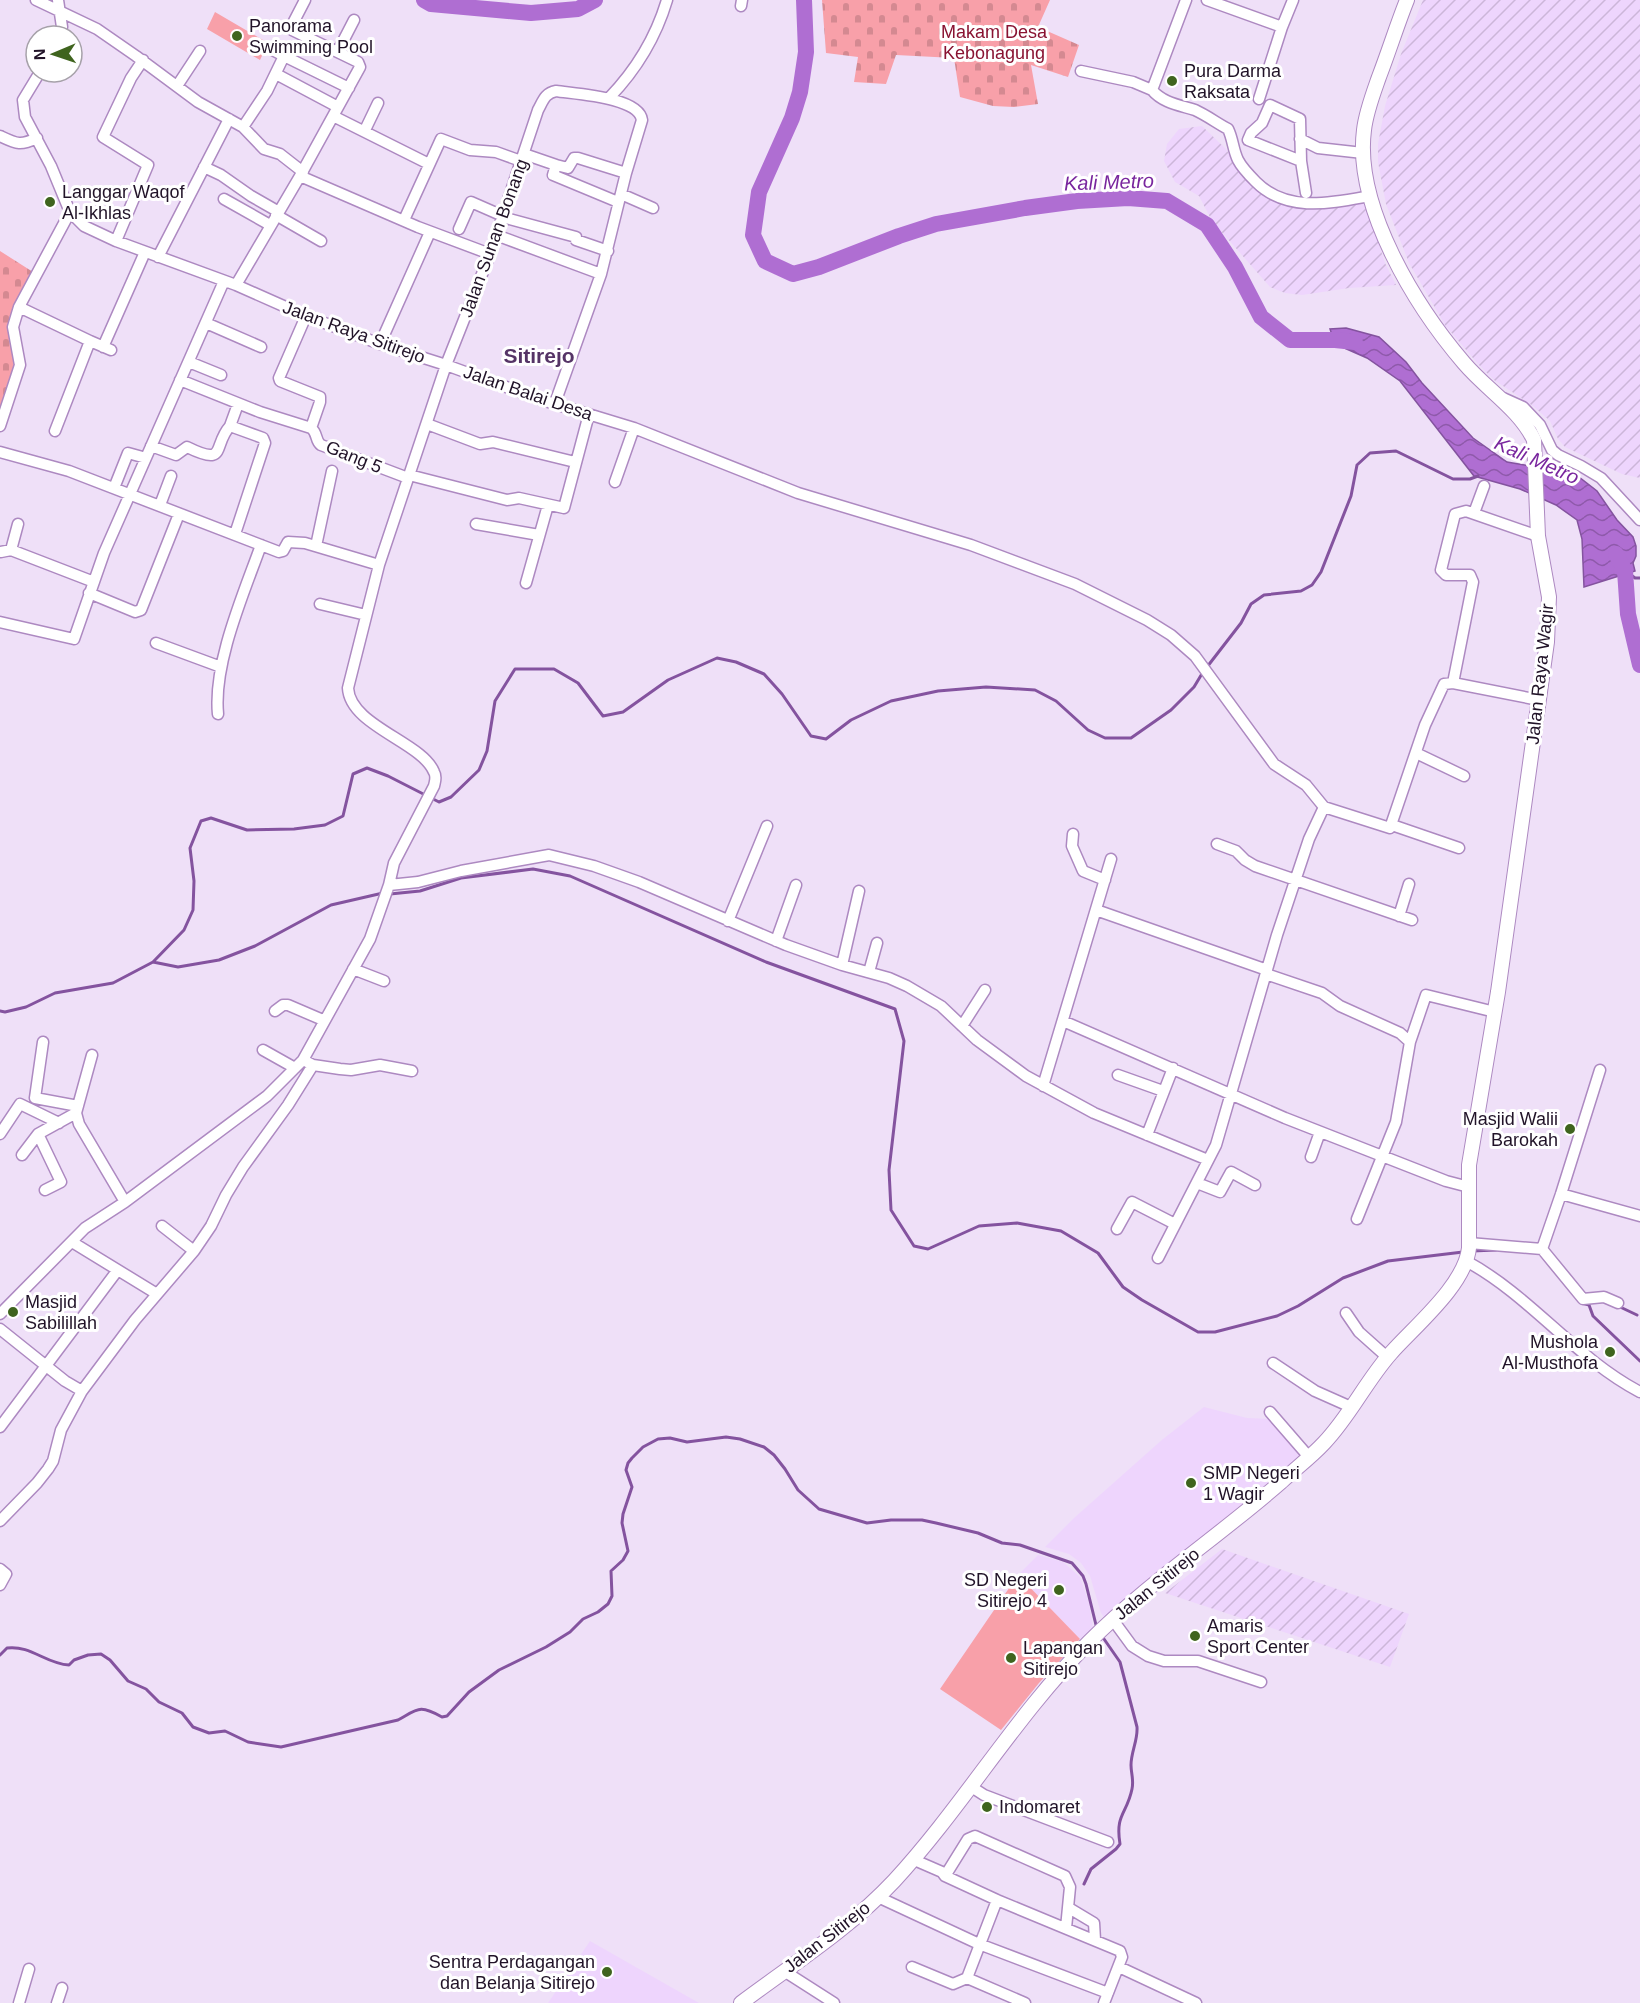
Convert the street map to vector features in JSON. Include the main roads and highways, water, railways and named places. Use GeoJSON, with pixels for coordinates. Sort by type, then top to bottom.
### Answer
{"type":"FeatureCollection","features":[{"type":"Feature","properties":{"kind":"main road","name":"Jalan Raya Wagir"},"geometry":{"type":"LineString","coordinates":[[1407,0],[1366,117],[1363,153],[1370,196],[1391,253],[1434,326],[1466,365],[1528,427],[1536,453],[1538,536],[1549,597],[1547,642],[1539,700],[1495,1012],[1473,1137],[1468,1187],[1468,1252]]}},
{"type":"Feature","properties":{"kind":"main road","name":"Jalan Sitirejo"},"geometry":{"type":"LineString","coordinates":[[741,2003],[845,1927],[878,1897],[910,1861],[1060,1672],[1113,1620],[1249,1509],[1324,1443],[1387,1357],[1446,1294],[1468,1252]]}},
{"type":"Feature","properties":{"kind":"water"},"geometry":{"type":"Polygon","coordinates":[[[1346,328],[1379,337],[1406,362],[1422,383],[1473,438],[1507,462],[1575,474],[1597,491],[1617,520],[1633,537],[1636,546],[1633,563],[1635,571],[1584,587],[1582,539],[1577,520],[1556,505],[1520,489],[1474,476],[1400,381],[1367,358],[1335,344],[1330,329],[1346,328]]]}},
{"type":"Feature","properties":{"kind":"waterway","name":"Kali Metro"},"geometry":{"type":"LineString","coordinates":[[424,0],[431,4],[531,13],[578,9],[595,0]]}},
{"type":"Feature","properties":{"kind":"waterway","name":"Kali Metro"},"geometry":{"type":"LineString","coordinates":[[804,0],[806,52],[800,92],[792,118],[759,192],[753,235],[765,261],[793,274],[819,267],[936,224],[1077,201],[1128,198],[1167,201],[1207,225],[1235,267],[1261,317],[1290,340],[1355,342]]}},
{"type":"Feature","properties":{"kind":"waterway"},"geometry":{"type":"LineString","coordinates":[[1207,667],[1241,623],[1251,604],[1264,595],[1301,591],[1312,585],[1321,572],[1351,496],[1357,465],[1370,453],[1396,451],[1453,479],[1470,479],[1478,476]]}},
{"type":"Feature","properties":{"kind":"waterway","name":"Kali Metro"},"geometry":{"type":"LineString","coordinates":[[1616,554],[1625,571],[1628,614],[1640,665]]}},
{"type":"Feature","properties":{"kind":"waterway"},"geometry":{"type":"LineString","coordinates":[[1627,572],[1635,578],[1640,578]]}},
{"type":"Feature","properties":{"kind":"waterway"},"geometry":{"type":"LineString","coordinates":[[0,1011],[26,1007],[55,993],[113,983],[153,962],[184,930],[193,910],[194,881],[190,848],[201,821],[211,818],[247,830],[294,829],[325,825],[343,816],[353,774],[367,768],[439,802],[451,797],[479,770],[487,751],[495,701],[515,669],[554,669],[578,683],[603,716],[623,712],[668,680],[717,658],[736,662],[764,674],[782,694],[811,736],[826,739],[851,720],[891,701],[938,691],[986,687],[1035,690],[1056,701],[1088,730],[1105,738],[1131,738],[1171,710],[1194,687],[1203,672]]}},
{"type":"Feature","properties":{"kind":"waterway"},"geometry":{"type":"LineString","coordinates":[[390,894],[420,891],[461,878],[533,869],[570,876],[766,962],[895,1009],[904,1041],[889,1170],[891,1210],[914,1246],[928,1249],[979,1226],[1017,1223],[1061,1231],[1098,1253],[1123,1287],[1198,1332],[1215,1332],[1277,1316],[1298,1306],[1343,1278],[1388,1261],[1463,1252]]}},
{"type":"Feature","properties":{"kind":"waterway"},"geometry":{"type":"LineString","coordinates":[[153,962],[178,967],[219,960],[255,946],[331,905],[383,893]]}},
{"type":"Feature","properties":{"kind":"waterway"},"geometry":{"type":"LineString","coordinates":[[1472,1251],[1496,1250]]}},
{"type":"Feature","properties":{"kind":"waterway"},"geometry":{"type":"LineString","coordinates":[[1582,1303],[1589,1305],[1593,1316],[1640,1361]]}},
{"type":"Feature","properties":{"kind":"waterway"},"geometry":{"type":"LineString","coordinates":[[1618,1306],[1637,1315]]}},
{"type":"Feature","properties":{"kind":"waterway"},"geometry":{"type":"LineString","coordinates":[[0,1655],[7,1648],[24,1649],[69,1665],[74,1660],[88,1655],[101,1654],[110,1660],[128,1681],[146,1689],[159,1702],[182,1713],[193,1727],[209,1733],[225,1731],[248,1742],[281,1747],[398,1720],[423,1709],[442,1717],[447,1716],[469,1692],[499,1670],[546,1647],[570,1632],[583,1619],[608,1604],[612,1596],[611,1571],[623,1560],[628,1551],[622,1523],[632,1487],[626,1470],[628,1463],[643,1447],[658,1439],[670,1438],[687,1442],[726,1437],[764,1447],[774,1455],[798,1490],[819,1509],[867,1523],[922,1520],[978,1533],[1002,1543],[1020,1545],[1072,1563],[1083,1576],[1096,1625]]}},
{"type":"Feature","properties":{"kind":"waterway"},"geometry":{"type":"LineString","coordinates":[[1084,1884],[1091,1869],[1120,1844],[1120,1820],[1133,1786],[1131,1760],[1137,1727],[1120,1662],[1104,1639]]}},
{"type":"Feature","properties":{"kind":"place","name":"Panorama Swimming Pool"},"geometry":{"type":"Point","coordinates":[237,36]}},
{"type":"Feature","properties":{"kind":"place","name":"Pura Darma Raksata"},"geometry":{"type":"Point","coordinates":[1172,81]}},
{"type":"Feature","properties":{"kind":"place","name":"Langgar Waqof Al-Ikhlas"},"geometry":{"type":"Point","coordinates":[50,202]}},
{"type":"Feature","properties":{"kind":"place","name":"Masjid Walii Barokah"},"geometry":{"type":"Point","coordinates":[1570,1129]}},
{"type":"Feature","properties":{"kind":"place","name":"Masjid Sabilillah"},"geometry":{"type":"Point","coordinates":[13,1312]}},
{"type":"Feature","properties":{"kind":"place","name":"Mushola Al-Musthofa"},"geometry":{"type":"Point","coordinates":[1610,1352]}},
{"type":"Feature","properties":{"kind":"place","name":"SMP Negeri 1 Wagir"},"geometry":{"type":"Point","coordinates":[1191,1483]}},
{"type":"Feature","properties":{"kind":"place","name":"SD Negeri Sitirejo 4"},"geometry":{"type":"Point","coordinates":[1059,1590]}},
{"type":"Feature","properties":{"kind":"place","name":"Amaris Sport Center"},"geometry":{"type":"Point","coordinates":[1195,1636]}},
{"type":"Feature","properties":{"kind":"place","name":"Lapangan Sitirejo"},"geometry":{"type":"Point","coordinates":[1011,1658]}},
{"type":"Feature","properties":{"kind":"place","name":"Indomaret"},"geometry":{"type":"Point","coordinates":[987,1807]}},
{"type":"Feature","properties":{"kind":"place","name":"Sentra Perdagangan dan Belanja Sitirejo"},"geometry":{"type":"Point","coordinates":[607,1972]}},
{"type":"Feature","properties":{"kind":"district","name":"Sitirejo"},"geometry":{"type":"Point","coordinates":[539,356]}},
{"type":"Feature","properties":{"kind":"park label","name":"Makam Desa Kebonagung"},"geometry":{"type":"Point","coordinates":[994,42]}}]}
